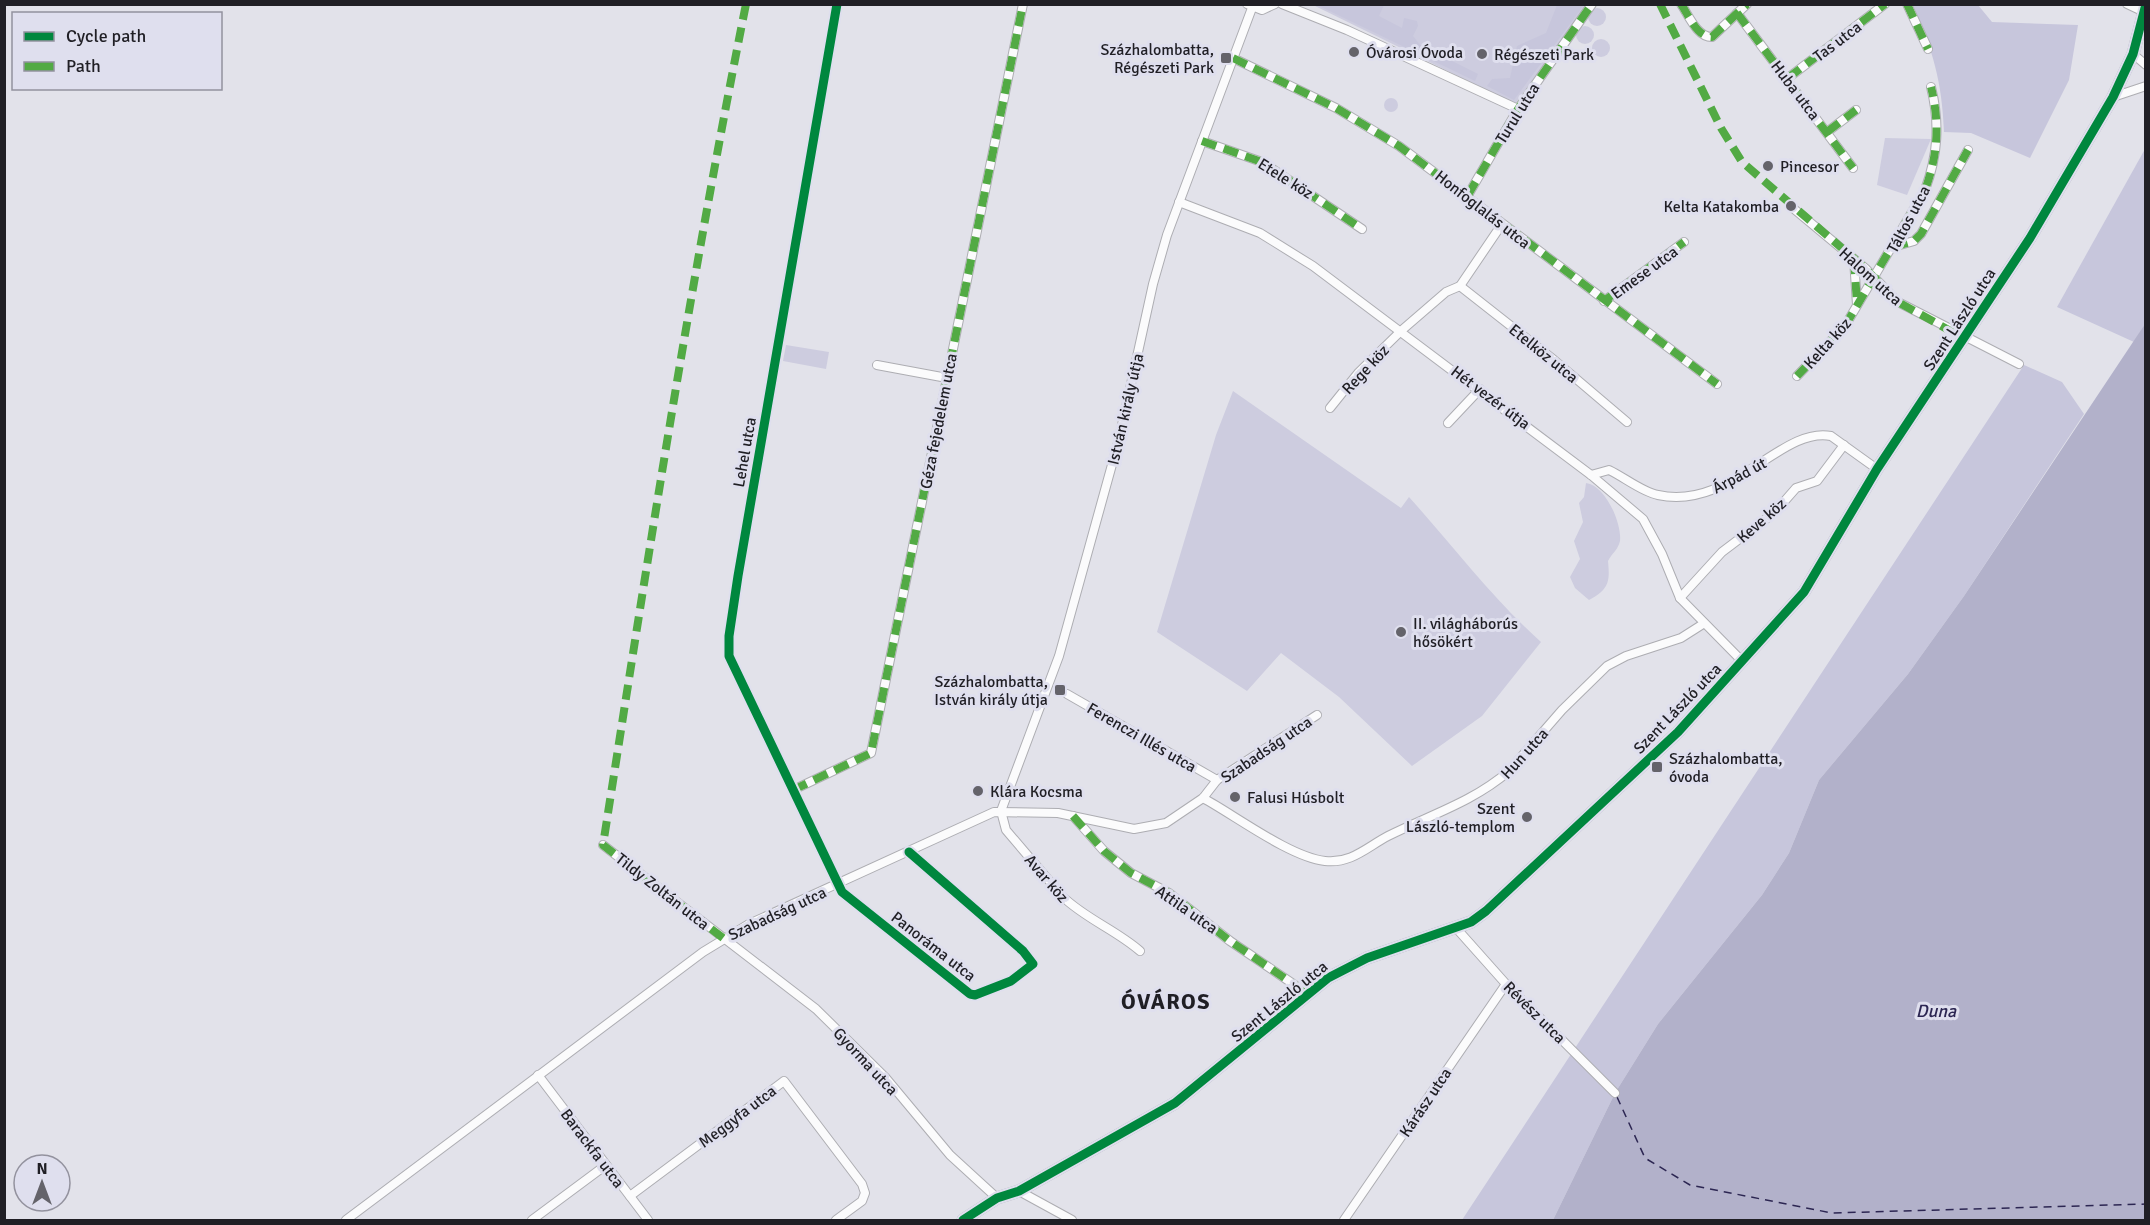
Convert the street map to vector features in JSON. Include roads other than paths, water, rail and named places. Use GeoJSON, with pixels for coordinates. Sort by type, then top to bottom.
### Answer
{"type":"FeatureCollection","features":[{"type":"Feature","properties":{"kind":"street","name":"Lehel utca"},"geometry":{"type":"LineString","coordinates":[[837,4],[738,576],[728,646],[734,668],[838,884]]}},
{"type":"Feature","properties":{"kind":"street","name":"Géza fejedelem utca"},"geometry":{"type":"LineString","coordinates":[[793,790],[871,753],[1023,4]]}},
{"type":"Feature","properties":{"kind":"street"},"geometry":{"type":"LineString","coordinates":[[1249,6],[1262,10],[1275,4]]}},
{"type":"Feature","properties":{"kind":"street"},"geometry":{"type":"LineString","coordinates":[[1282,4],[1347,30],[1518,109]]}},
{"type":"Feature","properties":{"kind":"street","name":"Turul utca"},"geometry":{"type":"LineString","coordinates":[[1468,195],[1518,109],[1592,4]]}},
{"type":"Feature","properties":{"kind":"street"},"geometry":{"type":"LineString","coordinates":[[1681,4],[1700,34],[1706,37],[1712,37],[1747,4]]}},
{"type":"Feature","properties":{"kind":"street","name":"Tas utca"},"geometry":{"type":"LineString","coordinates":[[1788,78],[1886,4]]}},
{"type":"Feature","properties":{"kind":"street"},"geometry":{"type":"LineString","coordinates":[[1907,4],[1928,49]]}},
{"type":"Feature","properties":{"kind":"street"},"geometry":{"type":"LineString","coordinates":[[2127,4],[2145,10]]}},
{"type":"Feature","properties":{"kind":"street","name":"István király útja"},"geometry":{"type":"LineString","coordinates":[[1001,811],[1059,656],[1121,431],[1153,284],[1179,202],[1233,58],[1249,6]]}},
{"type":"Feature","properties":{"kind":"street","name":"Szent László utca"},"geometry":{"type":"LineString","coordinates":[[963,1221],[997,1198],[1018,1191],[1174,1103],[1329,978],[1357,963],[1457,929],[1486,911],[1678,732],[1804,592],[1877,470],[1965,339],[2113,97],[2133,54],[2145,10]]}},
{"type":"Feature","properties":{"kind":"street","name":"Huba utca"},"geometry":{"type":"LineString","coordinates":[[1737,13],[1788,78],[1853,168]]}},
{"type":"Feature","properties":{"kind":"street"},"geometry":{"type":"LineString","coordinates":[[2133,54],[2145,65]]}},
{"type":"Feature","properties":{"kind":"street","name":"Honfoglalás utca"},"geometry":{"type":"LineString","coordinates":[[1233,58],[1369,127],[1468,195],[1502,224],[1717,384]]}},
{"type":"Feature","properties":{"kind":"street"},"geometry":{"type":"LineString","coordinates":[[2113,97],[2145,86]]}},
{"type":"Feature","properties":{"kind":"street","name":"Táltos utca"},"geometry":{"type":"LineString","coordinates":[[1875,279],[1925,190],[1933,168],[1938,123],[1931,87]]}},
{"type":"Feature","properties":{"kind":"street"},"geometry":{"type":"LineString","coordinates":[[1827,132],[1856,110]]}},
{"type":"Feature","properties":{"kind":"street","name":"Etele köz"},"geometry":{"type":"LineString","coordinates":[[1202,141],[1248,154],[1362,229]]}},
{"type":"Feature","properties":{"kind":"street"},"geometry":{"type":"LineString","coordinates":[[1893,247],[1914,241],[1921,234],[1968,150]]}},
{"type":"Feature","properties":{"kind":"street","name":"Hét vezér útja"},"geometry":{"type":"LineString","coordinates":[[1179,202],[1237,223],[1281,245],[1402,330],[1591,475],[1630,507],[1648,526],[1680,598],[1703,624],[1742,661]]}},
{"type":"Feature","properties":{"kind":"street","name":"Halom utca"},"geometry":{"type":"LineString","coordinates":[[1794,208],[1854,259],[1887,294],[1911,312],[2019,364]]}},
{"type":"Feature","properties":{"kind":"street"},"geometry":{"type":"LineString","coordinates":[[1460,286],[1502,224]]}},
{"type":"Feature","properties":{"kind":"street","name":"Emese utca"},"geometry":{"type":"LineString","coordinates":[[1604,301],[1684,242]]}},
{"type":"Feature","properties":{"kind":"street"},"geometry":{"type":"LineString","coordinates":[[1854,259],[1858,306]]}},
{"type":"Feature","properties":{"kind":"street","name":"Kelta köz"},"geometry":{"type":"LineString","coordinates":[[1797,376],[1845,326],[1875,279]]}},
{"type":"Feature","properties":{"kind":"street","name":"Rege köz"},"geometry":{"type":"LineString","coordinates":[[1330,408],[1359,372],[1402,330],[1446,292],[1460,286]]}},
{"type":"Feature","properties":{"kind":"street","name":"Etelköz utca"},"geometry":{"type":"LineString","coordinates":[[1460,286],[1554,360],[1627,422]]}},
{"type":"Feature","properties":{"kind":"street"},"geometry":{"type":"LineString","coordinates":[[878,364],[947,378]]}},
{"type":"Feature","properties":{"kind":"street"},"geometry":{"type":"LineString","coordinates":[[1448,423],[1480,389]]}},
{"type":"Feature","properties":{"kind":"street","name":"Árpád út"},"geometry":{"type":"LineString","coordinates":[[1591,475],[1609,470],[1655,495],[1691,495],[1725,486],[1782,451],[1814,435],[1832,436],[1877,470]]}},
{"type":"Feature","properties":{"kind":"street","name":"Keve köz"},"geometry":{"type":"LineString","coordinates":[[1680,598],[1722,552],[1775,512],[1796,488],[1817,481],[1844,446]]}},
{"type":"Feature","properties":{"kind":"street","name":"Hun utca"},"geometry":{"type":"LineString","coordinates":[[1203,798],[1298,853],[1326,861],[1349,859],[1387,837],[1454,808],[1497,782],[1607,666],[1626,656],[1681,638],[1703,624]]}},
{"type":"Feature","properties":{"kind":"street","name":"Ferenczi Illés utca"},"geometry":{"type":"LineString","coordinates":[[1067,694],[1217,780]]}},
{"type":"Feature","properties":{"kind":"street","name":"Szabadság utca"},"geometry":{"type":"LineString","coordinates":[[346,1221],[723,938],[982,816],[1001,811],[1073,816],[1121,828],[1145,829],[1166,823],[1203,798],[1217,780],[1317,715]]}},
{"type":"Feature","properties":{"kind":"street","name":"Avar köz"},"geometry":{"type":"LineString","coordinates":[[1001,811],[1006,830],[1063,897],[1072,906],[1124,937],[1140,951]]}},
{"type":"Feature","properties":{"kind":"street","name":"Attila utca"},"geometry":{"type":"LineString","coordinates":[[1073,816],[1104,851],[1131,873],[1169,893],[1230,941],[1308,994]]}},
{"type":"Feature","properties":{"kind":"street","name":"Tildy Zoltán utca"},"geometry":{"type":"LineString","coordinates":[[603,844],[723,938]]}},
{"type":"Feature","properties":{"kind":"street","name":"Panoráma utca"},"geometry":{"type":"LineString","coordinates":[[838,884],[846,896],[970,994],[975,995],[1011,981],[1033,963],[1023,951],[909,852]]}},
{"type":"Feature","properties":{"kind":"street","name":"Révész utca"},"geometry":{"type":"LineString","coordinates":[[1457,929],[1506,984],[1615,1092]]}},
{"type":"Feature","properties":{"kind":"street","name":"Gyorma utca"},"geometry":{"type":"LineString","coordinates":[[723,938],[787,984],[849,1040],[885,1077],[950,1155],[997,1198]]}},
{"type":"Feature","properties":{"kind":"street","name":"Kárász utca"},"geometry":{"type":"LineString","coordinates":[[1344,1221],[1506,984]]}},
{"type":"Feature","properties":{"kind":"street","name":"Barackfa utca"},"geometry":{"type":"LineString","coordinates":[[538,1075],[648,1221]]}},
{"type":"Feature","properties":{"kind":"street","name":"Meggyfa utca"},"geometry":{"type":"LineString","coordinates":[[630,1196],[784,1081],[862,1184],[866,1193],[862,1201],[836,1221]]}},
{"type":"Feature","properties":{"kind":"street"},"geometry":{"type":"LineString","coordinates":[[532,1221],[606,1165]]}},
{"type":"Feature","properties":{"kind":"street"},"geometry":{"type":"LineString","coordinates":[[1018,1191],[1072,1221]]}},
{"type":"Feature","properties":{"kind":"water","name":"Duna"},"geometry":{"type":"Polygon","coordinates":[[[2145,324],[2145,1220],[1553,1220],[1615,1093],[1658,1024],[1762,895],[1789,853],[1819,780],[1908,674],[1964,596],[2145,324]]]}},
{"type":"Feature","properties":{"kind":"place","name":"Óvárosi Óvoda"},"geometry":{"type":"Point","coordinates":[1354,52]}},
{"type":"Feature","properties":{"kind":"place","name":"Régészeti Park"},"geometry":{"type":"Point","coordinates":[1482,54]}},
{"type":"Feature","properties":{"kind":"place","name":"Százhalombatta, Régészeti Park"},"geometry":{"type":"Point","coordinates":[1226,58]}},
{"type":"Feature","properties":{"kind":"place","name":"Pincesor"},"geometry":{"type":"Point","coordinates":[1768,166]}},
{"type":"Feature","properties":{"kind":"place","name":"Kelta Katakomba"},"geometry":{"type":"Point","coordinates":[1791,206]}},
{"type":"Feature","properties":{"kind":"place","name":"II. világháborús hősökért"},"geometry":{"type":"Point","coordinates":[1401,632]}},
{"type":"Feature","properties":{"kind":"place","name":"Százhalombatta, István király útja"},"geometry":{"type":"Point","coordinates":[1060,690]}},
{"type":"Feature","properties":{"kind":"place","name":"Százhalombatta, óvoda"},"geometry":{"type":"Point","coordinates":[1657,767]}},
{"type":"Feature","properties":{"kind":"place","name":"Klára Kocsma"},"geometry":{"type":"Point","coordinates":[978,791]}},
{"type":"Feature","properties":{"kind":"place","name":"Falusi Húsbolt"},"geometry":{"type":"Point","coordinates":[1235,797]}},
{"type":"Feature","properties":{"kind":"place","name":"Szent László-templom"},"geometry":{"type":"Point","coordinates":[1527,817]}},
{"type":"Feature","properties":{"kind":"district","name":"ÓVÁROS"},"geometry":{"type":"Point","coordinates":[1166,1001]}}]}
